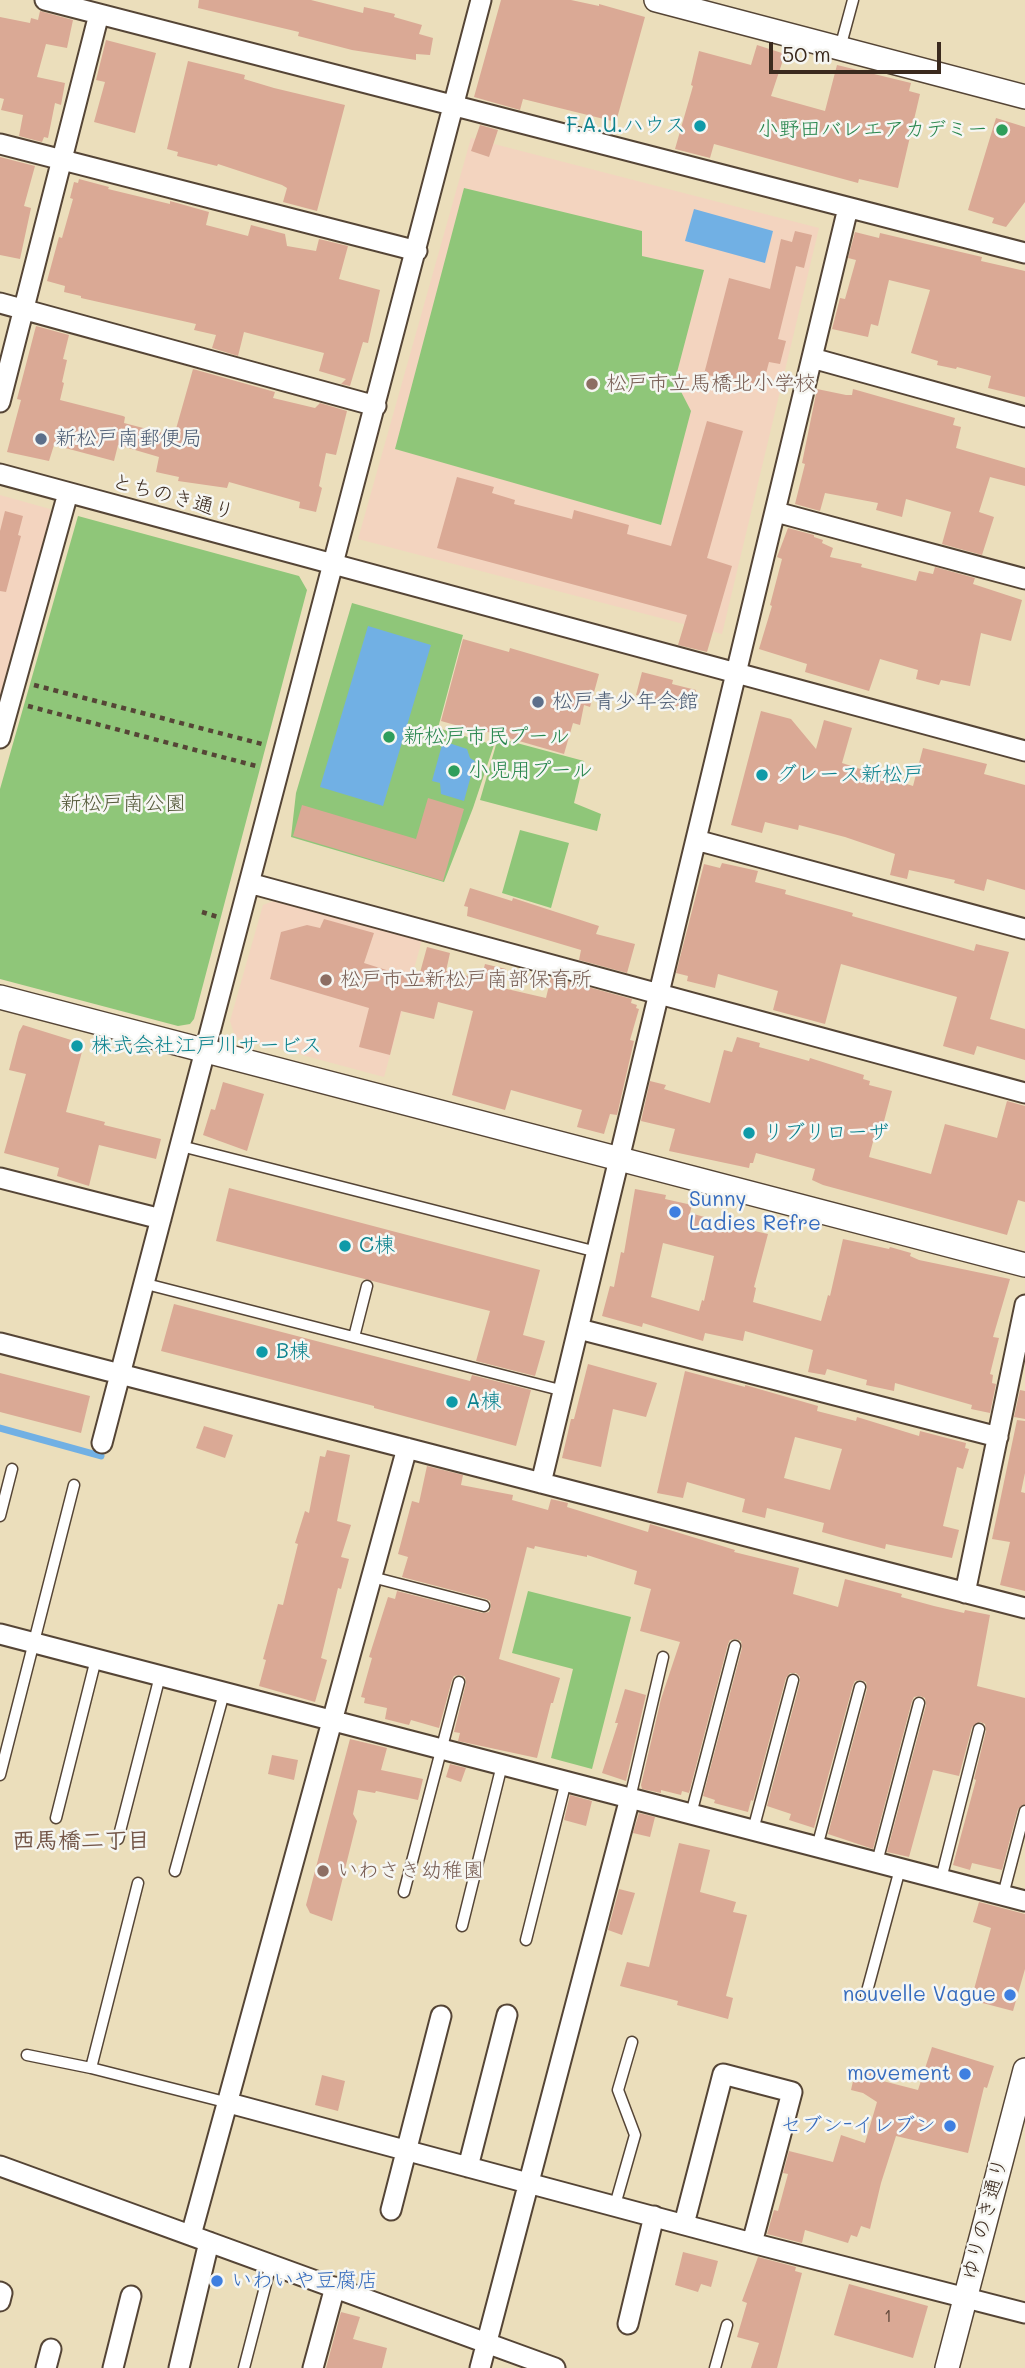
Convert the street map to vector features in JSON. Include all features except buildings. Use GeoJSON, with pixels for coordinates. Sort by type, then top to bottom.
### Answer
{"type":"FeatureCollection","features":[{"type":"Feature","properties":{"kind":"street"},"geometry":{"type":"LineString","coordinates":[[46,0],[1025,253]]}},
{"type":"Feature","properties":{"kind":"street"},"geometry":{"type":"LineString","coordinates":[[103,1443],[481,0]]}},
{"type":"Feature","properties":{"kind":"street"},"geometry":{"type":"LineString","coordinates":[[656,0],[1025,97]]}},
{"type":"Feature","properties":{"kind":"street"},"geometry":{"type":"LineString","coordinates":[[0,402],[99,14]]}},
{"type":"Feature","properties":{"kind":"street"},"geometry":{"type":"LineString","coordinates":[[0,144],[417,251]]}},
{"type":"Feature","properties":{"kind":"street"},"geometry":{"type":"LineString","coordinates":[[541,1483],[848,208]]}},
{"type":"Feature","properties":{"kind":"street"},"geometry":{"type":"LineString","coordinates":[[0,303],[376,406]]}},
{"type":"Feature","properties":{"kind":"street"},"geometry":{"type":"LineString","coordinates":[[812,358],[1025,417]]}},
{"type":"Feature","properties":{"kind":"street","name":"とちのき通り"},"geometry":{"type":"LineString","coordinates":[[0,474],[1025,751]]}},
{"type":"Feature","properties":{"kind":"street"},"geometry":{"type":"LineString","coordinates":[[0,738],[68,492]]}},
{"type":"Feature","properties":{"kind":"street"},"geometry":{"type":"LineString","coordinates":[[776,512],[1025,579]]}},
{"type":"Feature","properties":{"kind":"street"},"geometry":{"type":"LineString","coordinates":[[696,839],[1025,929]]}},
{"type":"Feature","properties":{"kind":"street"},"geometry":{"type":"LineString","coordinates":[[250,883],[1025,1093]]}},
{"type":"Feature","properties":{"kind":"street"},"geometry":{"type":"LineString","coordinates":[[0,997],[1025,1265]]}},
{"type":"Feature","properties":{"kind":"street"},"geometry":{"type":"LineString","coordinates":[[0,1178],[161,1219]]}},
{"type":"Feature","properties":{"kind":"street"},"geometry":{"type":"LineString","coordinates":[[965,1593],[1025,1305]]}},
{"type":"Feature","properties":{"kind":"street"},"geometry":{"type":"LineString","coordinates":[[579,1329],[999,1437]]}},
{"type":"Feature","properties":{"kind":"street"},"geometry":{"type":"LineString","coordinates":[[0,1343],[1025,1608]]}},
{"type":"Feature","properties":{"kind":"street"},"geometry":{"type":"LineString","coordinates":[[179,2368],[200,2238],[229,2103],[407,1448]]}},
{"type":"Feature","properties":{"kind":"street"},"geometry":{"type":"LineString","coordinates":[[0,1634],[1025,1901]]}},
{"type":"Feature","properties":{"kind":"street"},"geometry":{"type":"LineString","coordinates":[[480,2368],[630,1798]]}},
{"type":"Feature","properties":{"kind":"street"},"geometry":{"type":"LineString","coordinates":[[468,2167],[507,2015]]}},
{"type":"Feature","properties":{"kind":"street"},"geometry":{"type":"LineString","coordinates":[[391,2210],[441,2017]]}},
{"type":"Feature","properties":{"kind":"street","name":"ゆりのき通り"},"geometry":{"type":"LineString","coordinates":[[947,2368],[1025,2070]]}},
{"type":"Feature","properties":{"kind":"street"},"geometry":{"type":"LineString","coordinates":[[684,2224],[723,2074],[792,2092],[752,2243]]}},
{"type":"Feature","properties":{"kind":"street"},"geometry":{"type":"LineString","coordinates":[[229,2103],[1025,2313]]}},
{"type":"Feature","properties":{"kind":"street"},"geometry":{"type":"LineString","coordinates":[[0,2166],[555,2368]]}},
{"type":"Feature","properties":{"kind":"street"},"geometry":{"type":"LineString","coordinates":[[628,2324],[654,2216]]}},
{"type":"Feature","properties":{"kind":"street"},"geometry":{"type":"LineString","coordinates":[[313,2368],[335,2287]]}},
{"type":"Feature","properties":{"kind":"street"},"geometry":{"type":"LineString","coordinates":[[0,2292],[0,2301]]}},
{"type":"Feature","properties":{"kind":"street"},"geometry":{"type":"LineString","coordinates":[[113,2368],[131,2296]]}},
{"type":"Feature","properties":{"kind":"street"},"geometry":{"type":"LineString","coordinates":[[46,2368],[51,2349]]}},
{"type":"Feature","properties":{"kind":"lane"},"geometry":{"type":"LineString","coordinates":[[840,49],[853,0]]}},
{"type":"Feature","properties":{"kind":"lane"},"geometry":{"type":"LineString","coordinates":[[181,1146],[597,1252]]}},
{"type":"Feature","properties":{"kind":"lane"},"geometry":{"type":"LineString","coordinates":[[154,1286],[564,1391]]}},
{"type":"Feature","properties":{"kind":"lane"},"geometry":{"type":"LineString","coordinates":[[354,1338],[367,1286]]}},
{"type":"Feature","properties":{"kind":"lane"},"geometry":{"type":"LineString","coordinates":[[0,1516],[12,1469]]}},
{"type":"Feature","properties":{"kind":"lane"},"geometry":{"type":"LineString","coordinates":[[0,1775],[74,1485]]}},
{"type":"Feature","properties":{"kind":"lane"},"geometry":{"type":"LineString","coordinates":[[372,1577],[484,1606]]}},
{"type":"Feature","properties":{"kind":"lane"},"geometry":{"type":"LineString","coordinates":[[691,1814],[735,1646]]}},
{"type":"Feature","properties":{"kind":"lane"},"geometry":{"type":"LineString","coordinates":[[630,1798],[663,1657]]}},
{"type":"Feature","properties":{"kind":"lane"},"geometry":{"type":"LineString","coordinates":[[56,1818],[96,1659]]}},
{"type":"Feature","properties":{"kind":"lane"},"geometry":{"type":"LineString","coordinates":[[118,1839],[160,1676]]}},
{"type":"Feature","properties":{"kind":"lane"},"geometry":{"type":"LineString","coordinates":[[753,1830],[793,1680]]}},
{"type":"Feature","properties":{"kind":"lane"},"geometry":{"type":"LineString","coordinates":[[404,1892],[459,1682]]}},
{"type":"Feature","properties":{"kind":"lane"},"geometry":{"type":"LineString","coordinates":[[817,1847],[860,1686]]}},
{"type":"Feature","properties":{"kind":"lane"},"geometry":{"type":"LineString","coordinates":[[175,1871],[223,1693]]}},
{"type":"Feature","properties":{"kind":"lane"},"geometry":{"type":"LineString","coordinates":[[877,1862],[919,1703]]}},
{"type":"Feature","properties":{"kind":"lane"},"geometry":{"type":"LineString","coordinates":[[941,1879],[978,1729]]}},
{"type":"Feature","properties":{"kind":"lane"},"geometry":{"type":"LineString","coordinates":[[461,1926],[502,1765]]}},
{"type":"Feature","properties":{"kind":"lane"},"geometry":{"type":"LineString","coordinates":[[526,1940],[566,1782]]}},
{"type":"Feature","properties":{"kind":"lane"},"geometry":{"type":"LineString","coordinates":[[1003,1895],[1025,1811]]}},
{"type":"Feature","properties":{"kind":"lane"},"geometry":{"type":"LineString","coordinates":[[866,1995],[900,1868]]}},
{"type":"Feature","properties":{"kind":"lane"},"geometry":{"type":"LineString","coordinates":[[91,2068],[138,1882]]}},
{"type":"Feature","properties":{"kind":"lane"},"geometry":{"type":"LineString","coordinates":[[615,2205],[635,2135],[618,2090],[632,2042]]}},
{"type":"Feature","properties":{"kind":"lane"},"geometry":{"type":"LineString","coordinates":[[27,2055],[91,2068],[229,2103]]}},
{"type":"Feature","properties":{"kind":"lane"},"geometry":{"type":"LineString","coordinates":[[244,2368],[271,2264]]}},
{"type":"Feature","properties":{"kind":"lane"},"geometry":{"type":"LineString","coordinates":[[715,2368],[727,2325]]}},
{"type":"Feature","properties":{"kind":"path"},"geometry":{"type":"LineString","coordinates":[[16,680],[268,745]]}},
{"type":"Feature","properties":{"kind":"path"},"geometry":{"type":"LineString","coordinates":[[10,702],[262,767]]}},
{"type":"Feature","properties":{"kind":"shaded area","name":"松戸市立馬橋北小学校"},"geometry":{"type":"Polygon","coordinates":[[[471,138],[819,228],[722,634],[358,539],[471,138]]]}},
{"type":"Feature","properties":{"kind":"shaded area"},"geometry":{"type":"Polygon","coordinates":[[[0,495],[50,509],[51,515],[0,700],[0,495]]]}},
{"type":"Feature","properties":{"kind":"shaded area","name":"松戸市立新松戸南部保育所"},"geometry":{"type":"Polygon","coordinates":[[[273,901],[422,940],[384,1077],[235,1037],[230,1021],[263,905],[273,901]]]}},
{"type":"Feature","properties":{"kind":"green space"},"geometry":{"type":"Polygon","coordinates":[[[464,188],[642,231],[642,256],[704,270],[675,380],[691,411],[661,525],[395,449],[464,188]]]}},
{"type":"Feature","properties":{"kind":"green space","name":"新松戸南公園"},"geometry":{"type":"Polygon","coordinates":[[[78,516],[299,576],[307,590],[194,1019],[190,1024],[178,1026],[0,979],[0,789],[78,516]]]}},
{"type":"Feature","properties":{"kind":"green space","name":"新松戸市民プール"},"geometry":{"type":"Polygon","coordinates":[[[352,603],[463,635],[438,728],[494,745],[444,882],[291,837],[296,793],[352,603]]]}},
{"type":"Feature","properties":{"kind":"green space"},"geometry":{"type":"Polygon","coordinates":[[[498,738],[584,761],[574,803],[601,814],[597,831],[480,800],[498,738]]]}},
{"type":"Feature","properties":{"kind":"green space"},"geometry":{"type":"Polygon","coordinates":[[[520,830],[569,843],[551,908],[502,893],[520,830]]]}},
{"type":"Feature","properties":{"kind":"green space"},"geometry":{"type":"Polygon","coordinates":[[[528,1591],[631,1617],[592,1769],[551,1758],[573,1669],[512,1653],[528,1591]]]}},
{"type":"Feature","properties":{"kind":"water"},"geometry":{"type":"Polygon","coordinates":[[[694,209],[773,231],[765,263],[685,241],[694,209]]]}},
{"type":"Feature","properties":{"kind":"water"},"geometry":{"type":"Polygon","coordinates":[[[368,626],[431,645],[383,806],[320,787],[368,626]]]}},
{"type":"Feature","properties":{"kind":"water","name":"小児用プール"},"geometry":{"type":"Polygon","coordinates":[[[443,741],[467,749],[470,758],[475,761],[464,801],[441,794],[440,783],[432,781],[443,741]]]}},
{"type":"Feature","properties":{"kind":"waterway"},"geometry":{"type":"LineString","coordinates":[[0,1428],[101,1456]]}},
{"type":"Feature","properties":{"kind":"place","name":"F.A.U.ハウス"},"geometry":{"type":"Point","coordinates":[700,126]}},
{"type":"Feature","properties":{"kind":"place","name":"小野田バレエアカデミー"},"geometry":{"type":"Point","coordinates":[1002,130]}},
{"type":"Feature","properties":{"kind":"place","name":"松戸市立馬橋北小学校"},"geometry":{"type":"Point","coordinates":[592,384]}},
{"type":"Feature","properties":{"kind":"place","name":"新松戸南郵便局"},"geometry":{"type":"Point","coordinates":[41,439]}},
{"type":"Feature","properties":{"kind":"place","name":"松戸青少年会館"},"geometry":{"type":"Point","coordinates":[538,702]}},
{"type":"Feature","properties":{"kind":"place","name":"新松戸市民プール"},"geometry":{"type":"Point","coordinates":[389,737]}},
{"type":"Feature","properties":{"kind":"place","name":"小児用プール"},"geometry":{"type":"Point","coordinates":[454,771]}},
{"type":"Feature","properties":{"kind":"place","name":"グレース新松戸"},"geometry":{"type":"Point","coordinates":[762,775]}},
{"type":"Feature","properties":{"kind":"place","name":"松戸市立新松戸南部保育所"},"geometry":{"type":"Point","coordinates":[326,980]}},
{"type":"Feature","properties":{"kind":"place","name":"株式会社江戸川サービス"},"geometry":{"type":"Point","coordinates":[77,1046]}},
{"type":"Feature","properties":{"kind":"place","name":"リブリローザ"},"geometry":{"type":"Point","coordinates":[749,1133]}},
{"type":"Feature","properties":{"kind":"place","name":"Sunny Ladies Refre"},"geometry":{"type":"Point","coordinates":[675,1212]}},
{"type":"Feature","properties":{"kind":"place","name":"C棟"},"geometry":{"type":"Point","coordinates":[345,1246]}},
{"type":"Feature","properties":{"kind":"place","name":"B棟"},"geometry":{"type":"Point","coordinates":[262,1352]}},
{"type":"Feature","properties":{"kind":"place","name":"A棟"},"geometry":{"type":"Point","coordinates":[452,1402]}},
{"type":"Feature","properties":{"kind":"place","name":"いわさき幼稚園"},"geometry":{"type":"Point","coordinates":[323,1871]}},
{"type":"Feature","properties":{"kind":"place","name":"nouvelle Vague"},"geometry":{"type":"Point","coordinates":[1010,1995]}},
{"type":"Feature","properties":{"kind":"place","name":"movement"},"geometry":{"type":"Point","coordinates":[965,2074]}},
{"type":"Feature","properties":{"kind":"place","name":"セブン-イレブン"},"geometry":{"type":"Point","coordinates":[950,2126]}},
{"type":"Feature","properties":{"kind":"place","name":"いわいや豆腐店"},"geometry":{"type":"Point","coordinates":[217,2281]}},
{"type":"Feature","properties":{"kind":"district","name":"西馬橋二丁目"},"geometry":{"type":"Point","coordinates":[81,1841]}}]}
